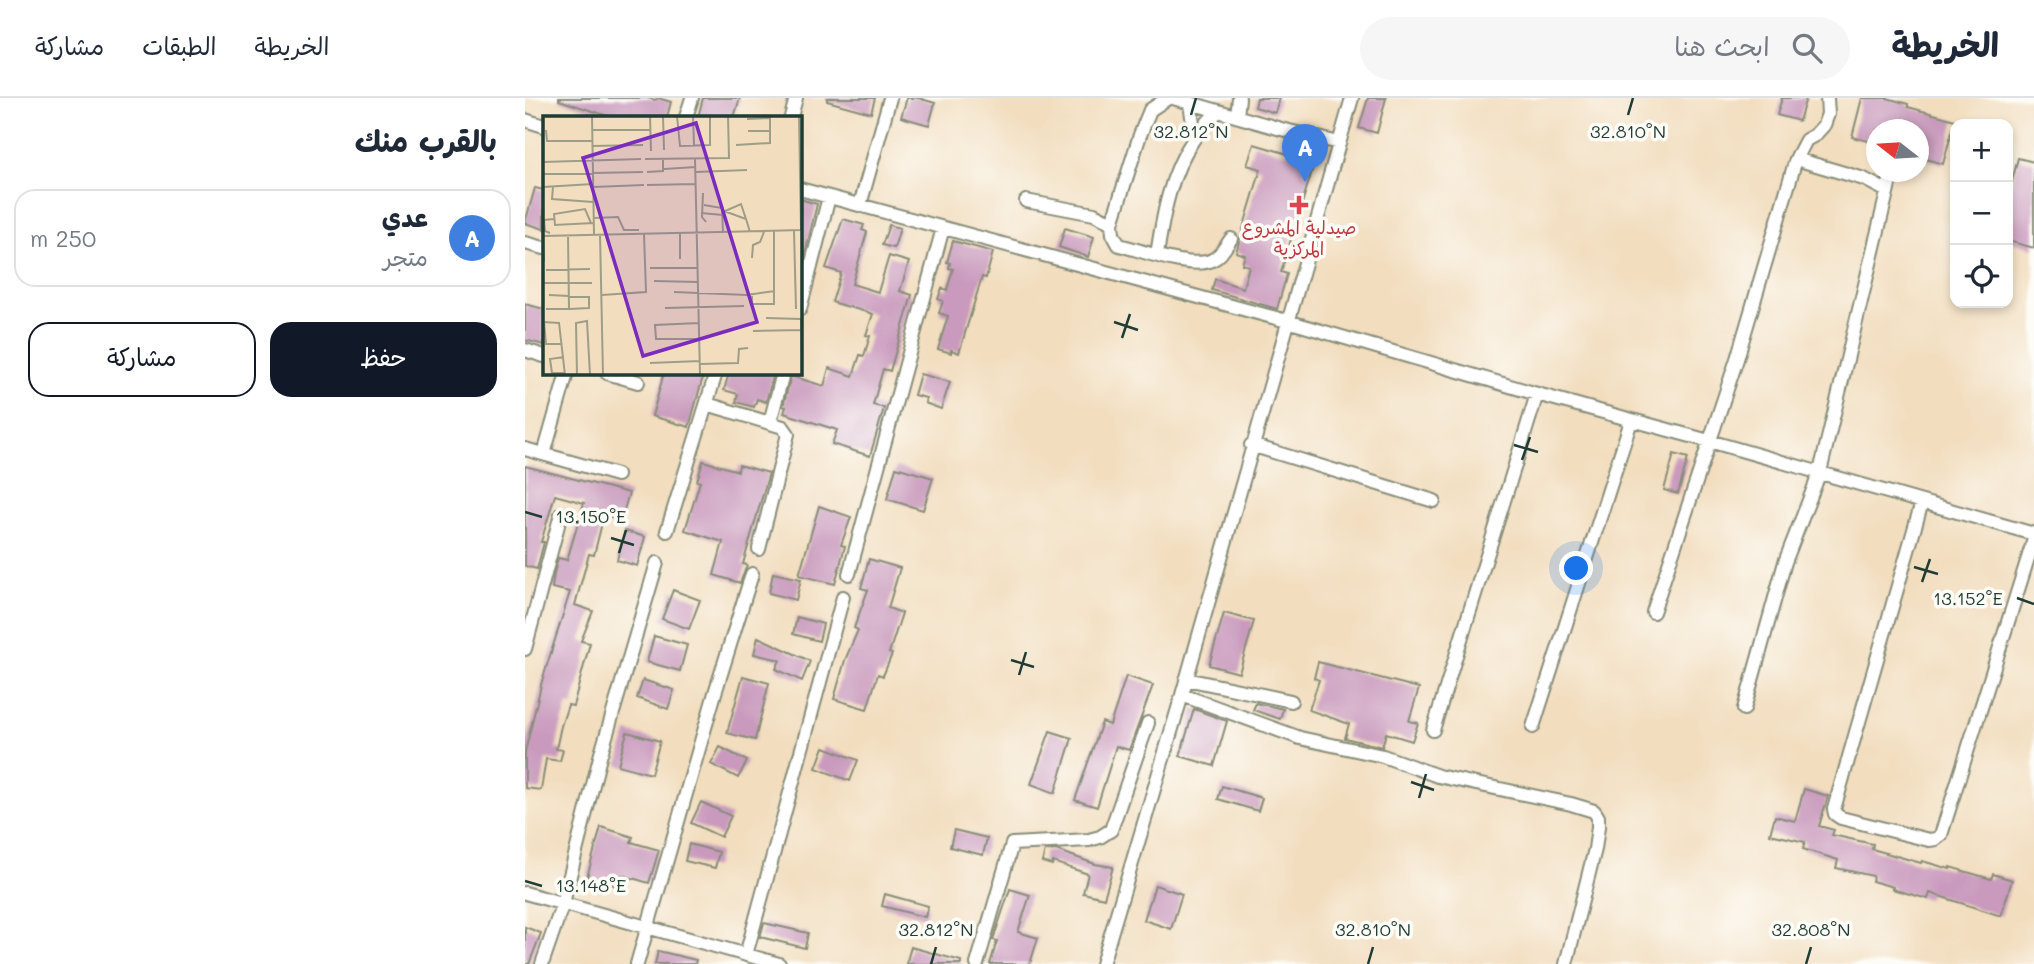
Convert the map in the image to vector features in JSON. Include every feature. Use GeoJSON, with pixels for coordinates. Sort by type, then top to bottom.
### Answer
{"type":"FeatureCollection","features":[{"type":"Feature","properties":{"kind":"street"},"geometry":{"type":"LineString","coordinates":[[686,116],[692,98]]}},
{"type":"Feature","properties":{"kind":"street"},"geometry":{"type":"LineString","coordinates":[[791,116],[796,98]]}},
{"type":"Feature","properties":{"kind":"street"},"geometry":{"type":"LineString","coordinates":[[860,205],[890,98]]}},
{"type":"Feature","properties":{"kind":"street"},"geometry":{"type":"LineString","coordinates":[[1231,239],[1220,255],[1210,261],[1191,262],[1119,245],[1113,234],[1112,223],[1150,110],[1171,98],[1195,102],[1218,111],[1339,144]]}},
{"type":"Feature","properties":{"kind":"street"},"geometry":{"type":"LineString","coordinates":[[1237,116],[1239,98]]}},
{"type":"Feature","properties":{"kind":"street"},"geometry":{"type":"LineString","coordinates":[[1102,964],[1182,695],[1251,445],[1352,98]]}},
{"type":"Feature","properties":{"kind":"street"},"geometry":{"type":"LineString","coordinates":[[1654,612],[1740,347],[1796,159],[1806,140],[1824,125],[1828,114],[1827,98]]}},
{"type":"Feature","properties":{"kind":"street"},"geometry":{"type":"LineString","coordinates":[[1195,102],[1195,136]]}},
{"type":"Feature","properties":{"kind":"street"},"geometry":{"type":"LineString","coordinates":[[1157,255],[1163,216],[1177,168],[1195,136],[1218,111]]}},
{"type":"Feature","properties":{"kind":"street"},"geometry":{"type":"LineString","coordinates":[[525,120],[543,126]]}},
{"type":"Feature","properties":{"kind":"street"},"geometry":{"type":"LineString","coordinates":[[1796,159],[1864,179],[1887,191]]}},
{"type":"Feature","properties":{"kind":"street"},"geometry":{"type":"LineString","coordinates":[[1744,709],[1785,562],[1820,472],[1889,182]]}},
{"type":"Feature","properties":{"kind":"street"},"geometry":{"type":"LineString","coordinates":[[801,189],[1287,321],[1631,421],[1820,472],[1922,502],[2034,536],[1941,835],[1929,840],[1841,818],[1835,814],[1834,809],[1922,502]]}},
{"type":"Feature","properties":{"kind":"street"},"geometry":{"type":"LineString","coordinates":[[801,305],[829,197]]}},
{"type":"Feature","properties":{"kind":"street"},"geometry":{"type":"LineString","coordinates":[[1025,201],[1094,214],[1112,223]]}},
{"type":"Feature","properties":{"kind":"street"},"geometry":{"type":"LineString","coordinates":[[849,574],[943,228]]}},
{"type":"Feature","properties":{"kind":"street"},"geometry":{"type":"LineString","coordinates":[[525,243],[543,248]]}},
{"type":"Feature","properties":{"kind":"street"},"geometry":{"type":"LineString","coordinates":[[525,350],[543,356]]}},
{"type":"Feature","properties":{"kind":"street"},"geometry":{"type":"LineString","coordinates":[[544,454],[567,374]]}},
{"type":"Feature","properties":{"kind":"street"},"geometry":{"type":"LineString","coordinates":[[610,374],[638,382]]}},
{"type":"Feature","properties":{"kind":"street"},"geometry":{"type":"LineString","coordinates":[[667,531],[716,374]]}},
{"type":"Feature","properties":{"kind":"street"},"geometry":{"type":"LineString","coordinates":[[770,422],[783,374]]}},
{"type":"Feature","properties":{"kind":"street"},"geometry":{"type":"LineString","coordinates":[[1433,730],[1537,394]]}},
{"type":"Feature","properties":{"kind":"street"},"geometry":{"type":"LineString","coordinates":[[707,404],[770,422],[783,427],[788,434],[759,549]]}},
{"type":"Feature","properties":{"kind":"street"},"geometry":{"type":"LineString","coordinates":[[1533,727],[1631,421]]}},
{"type":"Feature","properties":{"kind":"street"},"geometry":{"type":"LineString","coordinates":[[1251,445],[1434,501]]}},
{"type":"Feature","properties":{"kind":"street"},"geometry":{"type":"LineString","coordinates":[[525,449],[617,475]]}},
{"type":"Feature","properties":{"kind":"street"},"geometry":{"type":"LineString","coordinates":[[525,649],[561,514]]}},
{"type":"Feature","properties":{"kind":"street"},"geometry":{"type":"LineString","coordinates":[[542,964],[563,903],[600,757],[657,563]]}},
{"type":"Feature","properties":{"kind":"street"},"geometry":{"type":"LineString","coordinates":[[637,964],[646,926],[752,574]]}},
{"type":"Feature","properties":{"kind":"street"},"geometry":{"type":"LineString","coordinates":[[746,956],[843,597]]}},
{"type":"Feature","properties":{"kind":"street"},"geometry":{"type":"LineString","coordinates":[[1186,679],[1291,701]]}},
{"type":"Feature","properties":{"kind":"street"},"geometry":{"type":"LineString","coordinates":[[1182,695],[1300,738],[1383,756],[1438,776],[1594,811],[1598,817],[1595,849],[1566,964]]}},
{"type":"Feature","properties":{"kind":"street"},"geometry":{"type":"LineString","coordinates":[[977,964],[1012,844],[1090,840],[1111,830],[1148,723]]}},
{"type":"Feature","properties":{"kind":"street"},"geometry":{"type":"LineString","coordinates":[[525,893],[779,964]]}},
{"type":"Feature","properties":{"kind":"street"},"geometry":{"type":"LineString","coordinates":[[725,964],[729,950]]}},
{"type":"Feature","properties":{"kind":"building"},"geometry":{"type":"Polygon","coordinates":[[[658,98],[671,102],[667,116],[608,116],[559,100],[658,98]]]}},
{"type":"Feature","properties":{"kind":"building"},"geometry":{"type":"Polygon","coordinates":[[[703,98],[740,98],[734,116],[698,116],[703,98]]]}},
{"type":"Feature","properties":{"kind":"building"},"geometry":{"type":"Polygon","coordinates":[[[827,98],[875,98],[871,113],[827,101],[827,98]]]}},
{"type":"Feature","properties":{"kind":"building"},"geometry":{"type":"Polygon","coordinates":[[[907,98],[935,103],[929,125],[901,117],[907,98]]]}},
{"type":"Feature","properties":{"kind":"building"},"geometry":{"type":"Polygon","coordinates":[[[1257,98],[1279,98],[1275,113],[1255,107],[1257,98]]]}},
{"type":"Feature","properties":{"kind":"building"},"geometry":{"type":"Polygon","coordinates":[[[1368,98],[1386,98],[1377,133],[1359,128],[1368,98]]]}},
{"type":"Feature","properties":{"kind":"building"},"geometry":{"type":"Polygon","coordinates":[[[1782,98],[1806,98],[1799,121],[1777,115],[1782,98]]]}},
{"type":"Feature","properties":{"kind":"building"},"geometry":{"type":"Polygon","coordinates":[[[1862,98],[1887,98],[1951,119],[1950,138],[1943,164],[1929,160],[1929,119],[1866,119],[1866,140],[1852,137],[1862,98]]]}},
{"type":"Feature","properties":{"kind":"building"},"geometry":{"type":"Polygon","coordinates":[[[1291,143],[1318,151],[1281,272],[1287,274],[1277,309],[1212,290],[1215,279],[1243,288],[1249,266],[1242,264],[1245,255],[1236,252],[1261,169],[1247,165],[1254,144],[1288,154],[1291,143]]]}},
{"type":"Feature","properties":{"kind":"building"},"geometry":{"type":"Polygon","coordinates":[[[2018,158],[2034,162],[2034,248],[2013,242],[2013,178],[2018,158]]]}},
{"type":"Feature","properties":{"kind":"building"},"geometry":{"type":"Polygon","coordinates":[[[535,188],[543,190],[543,229],[525,223],[535,188]]]}},
{"type":"Feature","properties":{"kind":"building"},"geometry":{"type":"Polygon","coordinates":[[[801,199],[817,204],[801,271],[801,199]]]}},
{"type":"Feature","properties":{"kind":"building"},"geometry":{"type":"Polygon","coordinates":[[[843,219],[864,225],[862,230],[867,232],[852,284],[878,292],[889,256],[909,262],[900,291],[912,295],[890,371],[883,369],[873,405],[884,408],[870,456],[832,444],[837,430],[784,413],[786,407],[783,406],[791,376],[824,386],[829,368],[853,376],[860,355],[864,356],[870,336],[866,335],[873,314],[832,302],[841,273],[826,268],[843,219]]]}},
{"type":"Feature","properties":{"kind":"building"},"geometry":{"type":"Polygon","coordinates":[[[889,225],[900,228],[894,248],[882,245],[889,225]]]}},
{"type":"Feature","properties":{"kind":"building"},"geometry":{"type":"Polygon","coordinates":[[[1065,228],[1094,237],[1088,257],[1059,247],[1065,228]]]}},
{"type":"Feature","properties":{"kind":"building"},"geometry":{"type":"Polygon","coordinates":[[[953,241],[993,252],[986,278],[982,277],[959,353],[938,349],[948,316],[939,313],[943,301],[938,299],[942,288],[947,290],[953,269],[949,268],[950,263],[947,262],[953,241]]]}},
{"type":"Feature","properties":{"kind":"building"},"geometry":{"type":"Polygon","coordinates":[[[525,304],[543,309],[543,345],[525,340],[525,304]]]}},
{"type":"Feature","properties":{"kind":"building"},"geometry":{"type":"Polygon","coordinates":[[[664,374],[704,374],[689,427],[652,416],[664,374]]]}},
{"type":"Feature","properties":{"kind":"building"},"geometry":{"type":"Polygon","coordinates":[[[729,374],[774,374],[766,402],[757,399],[754,407],[736,402],[738,394],[724,390],[729,374]]]}},
{"type":"Feature","properties":{"kind":"building"},"geometry":{"type":"Polygon","coordinates":[[[920,374],[950,382],[941,409],[925,403],[926,398],[914,395],[920,374]]]}},
{"type":"Feature","properties":{"kind":"building"},"geometry":{"type":"Polygon","coordinates":[[[1674,454],[1688,458],[1678,494],[1664,490],[1674,454]]]}},
{"type":"Feature","properties":{"kind":"building"},"geometry":{"type":"Polygon","coordinates":[[[703,461],[738,471],[739,465],[769,473],[743,564],[747,565],[740,583],[714,575],[723,542],[685,530],[700,482],[697,481],[703,461]]]}},
{"type":"Feature","properties":{"kind":"building"},"geometry":{"type":"Polygon","coordinates":[[[525,466],[629,493],[621,520],[604,515],[594,555],[589,554],[575,605],[593,611],[581,641],[590,643],[573,706],[568,705],[561,726],[556,749],[563,750],[560,761],[546,759],[541,790],[525,788],[525,752],[542,681],[570,592],[552,588],[554,573],[558,558],[567,560],[584,503],[555,495],[541,542],[544,542],[537,569],[525,566],[525,466]]]}},
{"type":"Feature","properties":{"kind":"building"},"geometry":{"type":"Polygon","coordinates":[[[896,467],[933,478],[923,510],[887,499],[896,467]]]}},
{"type":"Feature","properties":{"kind":"building"},"geometry":{"type":"Polygon","coordinates":[[[819,506],[851,517],[841,545],[845,546],[835,584],[799,575],[819,506]]]}},
{"type":"Feature","properties":{"kind":"building"},"geometry":{"type":"Polygon","coordinates":[[[625,531],[645,537],[637,566],[617,560],[625,531]]]}},
{"type":"Feature","properties":{"kind":"building"},"geometry":{"type":"Polygon","coordinates":[[[869,559],[900,568],[888,608],[902,613],[889,653],[892,654],[883,676],[878,674],[867,709],[834,699],[845,660],[858,630],[854,628],[868,590],[861,588],[869,559]]]}},
{"type":"Feature","properties":{"kind":"building"},"geometry":{"type":"Polygon","coordinates":[[[773,573],[801,579],[796,600],[769,593],[773,573]]]}},
{"type":"Feature","properties":{"kind":"building"},"geometry":{"type":"Polygon","coordinates":[[[673,590],[700,600],[689,629],[662,619],[673,590]]]}},
{"type":"Feature","properties":{"kind":"building"},"geometry":{"type":"Polygon","coordinates":[[[1224,613],[1254,621],[1239,673],[1209,665],[1224,613]]]}},
{"type":"Feature","properties":{"kind":"building"},"geometry":{"type":"Polygon","coordinates":[[[797,617],[823,624],[819,641],[793,634],[797,617]]]}},
{"type":"Feature","properties":{"kind":"building"},"geometry":{"type":"Polygon","coordinates":[[[654,636],[687,645],[680,671],[647,662],[654,636]]]}},
{"type":"Feature","properties":{"kind":"building"},"geometry":{"type":"Polygon","coordinates":[[[758,637],[810,661],[802,681],[776,669],[780,660],[754,654],[758,637]]]}},
{"type":"Feature","properties":{"kind":"building"},"geometry":{"type":"Polygon","coordinates":[[[1318,662],[1419,688],[1409,721],[1418,723],[1412,741],[1386,733],[1382,747],[1345,738],[1349,724],[1309,710],[1319,680],[1314,678],[1318,662]]]}},
{"type":"Feature","properties":{"kind":"building"},"geometry":{"type":"Polygon","coordinates":[[[743,676],[769,683],[755,740],[727,733],[743,676]]]}},
{"type":"Feature","properties":{"kind":"building"},"geometry":{"type":"Polygon","coordinates":[[[1126,676],[1153,685],[1129,750],[1116,746],[1097,807],[1075,800],[1102,722],[1110,725],[1126,676]]]}},
{"type":"Feature","properties":{"kind":"building"},"geometry":{"type":"Polygon","coordinates":[[[643,680],[674,690],[668,709],[637,698],[643,680]]]}},
{"type":"Feature","properties":{"kind":"building"},"geometry":{"type":"Polygon","coordinates":[[[1256,703],[1283,709],[1280,719],[1253,710],[1256,703]]]}},
{"type":"Feature","properties":{"kind":"building"},"geometry":{"type":"Polygon","coordinates":[[[1194,709],[1227,721],[1214,766],[1180,756],[1194,709]]]}},
{"type":"Feature","properties":{"kind":"building"},"geometry":{"type":"Polygon","coordinates":[[[1050,731],[1072,738],[1055,793],[1031,784],[1050,731]]]}},
{"type":"Feature","properties":{"kind":"building"},"geometry":{"type":"Polygon","coordinates":[[[627,732],[660,741],[651,774],[618,765],[627,732]]]}},
{"type":"Feature","properties":{"kind":"building"},"geometry":{"type":"Polygon","coordinates":[[[720,747],[747,761],[738,778],[711,764],[720,747]]]}},
{"type":"Feature","properties":{"kind":"building"},"geometry":{"type":"Polygon","coordinates":[[[824,747],[858,760],[850,781],[816,768],[824,747]]]}},
{"type":"Feature","properties":{"kind":"building"},"geometry":{"type":"Polygon","coordinates":[[[1222,786],[1262,798],[1258,811],[1218,799],[1222,786]]]}},
{"type":"Feature","properties":{"kind":"building"},"geometry":{"type":"Polygon","coordinates":[[[1804,789],[1828,796],[1819,826],[1834,830],[1832,835],[1873,844],[1872,849],[1921,863],[1922,861],[1950,867],[1991,879],[1993,874],[2012,880],[2001,916],[1930,893],[1928,899],[1892,889],[1893,887],[1872,881],[1873,876],[1836,868],[1838,860],[1803,849],[1805,842],[1770,834],[1775,816],[1795,821],[1804,789]]]}},
{"type":"Feature","properties":{"kind":"building"},"geometry":{"type":"Polygon","coordinates":[[[701,802],[731,816],[721,837],[691,823],[701,802]]]}},
{"type":"Feature","properties":{"kind":"building"},"geometry":{"type":"Polygon","coordinates":[[[601,827],[633,837],[631,842],[659,850],[649,883],[622,875],[618,886],[587,877],[601,827]]]}},
{"type":"Feature","properties":{"kind":"building"},"geometry":{"type":"Polygon","coordinates":[[[954,830],[987,838],[983,855],[950,847],[954,830]]]}},
{"type":"Feature","properties":{"kind":"building"},"geometry":{"type":"Polygon","coordinates":[[[689,844],[719,852],[715,868],[685,861],[689,844]]]}},
{"type":"Feature","properties":{"kind":"building"},"geometry":{"type":"Polygon","coordinates":[[[1056,850],[1095,864],[1113,867],[1104,898],[1083,893],[1088,874],[1053,862],[1052,865],[1042,862],[1045,851],[1056,850]]]}},
{"type":"Feature","properties":{"kind":"building"},"geometry":{"type":"Polygon","coordinates":[[[1155,885],[1182,894],[1171,929],[1144,920],[1155,885]]]}},
{"type":"Feature","properties":{"kind":"building"},"geometry":{"type":"Polygon","coordinates":[[[1010,889],[1030,895],[1018,932],[1038,938],[1030,964],[990,964],[997,941],[993,940],[1010,889]]]}},
{"type":"Feature","properties":{"kind":"building"},"geometry":{"type":"Polygon","coordinates":[[[885,894],[928,906],[925,917],[882,906],[885,894]]]}},
{"type":"Feature","properties":{"kind":"building"},"geometry":{"type":"Polygon","coordinates":[[[764,923],[808,933],[805,948],[760,937],[764,923]]]}},
{"type":"Feature","properties":{"kind":"building"},"geometry":{"type":"Polygon","coordinates":[[[525,927],[541,933],[529,964],[525,964],[525,927]]]}},
{"type":"Feature","properties":{"kind":"building"},"geometry":{"type":"Polygon","coordinates":[[[911,947],[961,961],[961,964],[906,964],[911,947]]]}},
{"type":"Feature","properties":{"kind":"building"},"geometry":{"type":"Polygon","coordinates":[[[658,951],[696,960],[695,964],[655,964],[658,951]]]}},
{"type":"Feature","properties":{"kind":"place","name":"عدي"},"geometry":{"type":"Point","coordinates":[1305,182]}},
{"type":"Feature","properties":{"kind":"place","name":"صيدلية المشروع المركزية"},"geometry":{"type":"Point","coordinates":[1299,205]}}]}
